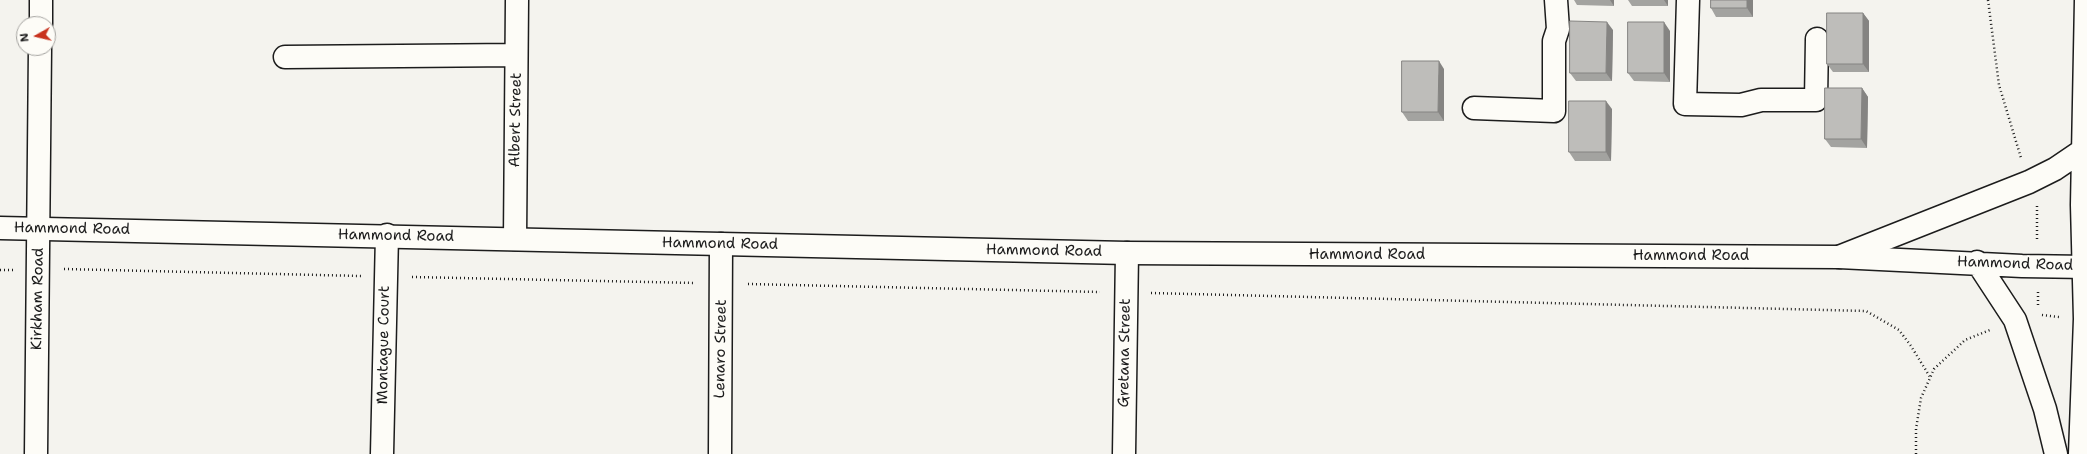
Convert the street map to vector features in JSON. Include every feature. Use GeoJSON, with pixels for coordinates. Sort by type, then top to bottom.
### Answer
{"type":"FeatureCollection","features":[{"type":"Feature","properties":{"kind":"main road"},"geometry":{"type":"LineString","coordinates":[[41,0],[41,16]]}},
{"type":"Feature","properties":{"kind":"main road","name":"Albert Street"},"geometry":{"type":"LineString","coordinates":[[515,239],[517,0]]}},
{"type":"Feature","properties":{"kind":"main road"},"geometry":{"type":"LineString","coordinates":[[1474,108],[1554,111],[1554,41],[1558,29],[1556,0]]}},
{"type":"Feature","properties":{"kind":"main road"},"geometry":{"type":"LineString","coordinates":[[1688,0],[1685,104],[1741,105],[1761,100],[1816,100],[1817,39]]}},
{"type":"Feature","properties":{"kind":"main road"},"geometry":{"type":"LineString","coordinates":[[2080,454],[2085,319],[2083,150],[2086,0]]}},
{"type":"Feature","properties":{"kind":"main road"},"geometry":{"type":"LineString","coordinates":[[285,56],[516,55]]}},
{"type":"Feature","properties":{"kind":"main road","name":"Kirkham Road"},"geometry":{"type":"LineString","coordinates":[[36,454],[40,56]]}},
{"type":"Feature","properties":{"kind":"main road"},"geometry":{"type":"LineString","coordinates":[[1839,257],[2029,182],[2055,169],[2083,150]]}},
{"type":"Feature","properties":{"kind":"main road","name":"Hammond Road"},"geometry":{"type":"LineString","coordinates":[[0,228],[387,235],[1127,253],[1839,257],[1977,262],[2022,266],[2085,267]]}},
{"type":"Feature","properties":{"kind":"main road","name":"Montague Court"},"geometry":{"type":"LineString","coordinates":[[382,454],[387,235]]}},
{"type":"Feature","properties":{"kind":"main road","name":"Lenaro Street"},"geometry":{"type":"LineString","coordinates":[[720,454],[721,244]]}},
{"type":"Feature","properties":{"kind":"main road","name":"Gretana Street"},"geometry":{"type":"LineString","coordinates":[[1124,454],[1127,253]]}},
{"type":"Feature","properties":{"kind":"main road"},"geometry":{"type":"LineString","coordinates":[[1977,262],[2015,320],[2046,409],[2056,454]]}},
{"type":"Feature","properties":{"kind":"path"},"geometry":{"type":"LineString","coordinates":[[1988,0],[1999,85]]}},
{"type":"Feature","properties":{"kind":"path"},"geometry":{"type":"LineString","coordinates":[[0,270],[38,269],[1126,292],[1866,310],[1899,330],[1911,346],[1930,377]]}},
{"type":"Feature","properties":{"kind":"path"},"geometry":{"type":"LineString","coordinates":[[1916,429],[1916,454]]}},
{"type":"Feature","properties":{"kind":"building"},"geometry":{"type":"Polygon","coordinates":[[[1711,0],[1747,0],[1747,8],[1711,8],[1711,0]]]}},
{"type":"Feature","properties":{"kind":"building"},"geometry":{"type":"Polygon","coordinates":[[[1827,13],[1863,13],[1863,64],[1827,64],[1827,13]]]}},
{"type":"Feature","properties":{"kind":"building"},"geometry":{"type":"Polygon","coordinates":[[[1570,21],[1607,22],[1606,73],[1570,73],[1570,21]]]}},
{"type":"Feature","properties":{"kind":"building"},"geometry":{"type":"Polygon","coordinates":[[[1628,22],[1664,22],[1664,73],[1628,73],[1628,22]]]}},
{"type":"Feature","properties":{"kind":"building"},"geometry":{"type":"Polygon","coordinates":[[[1402,61],[1439,61],[1438,112],[1402,112],[1402,61]]]}},
{"type":"Feature","properties":{"kind":"building"},"geometry":{"type":"Polygon","coordinates":[[[1825,88],[1862,88],[1861,139],[1825,139],[1825,88]]]}},
{"type":"Feature","properties":{"kind":"building"},"geometry":{"type":"Polygon","coordinates":[[[1569,101],[1606,101],[1606,152],[1569,152],[1569,101]]]}}]}
